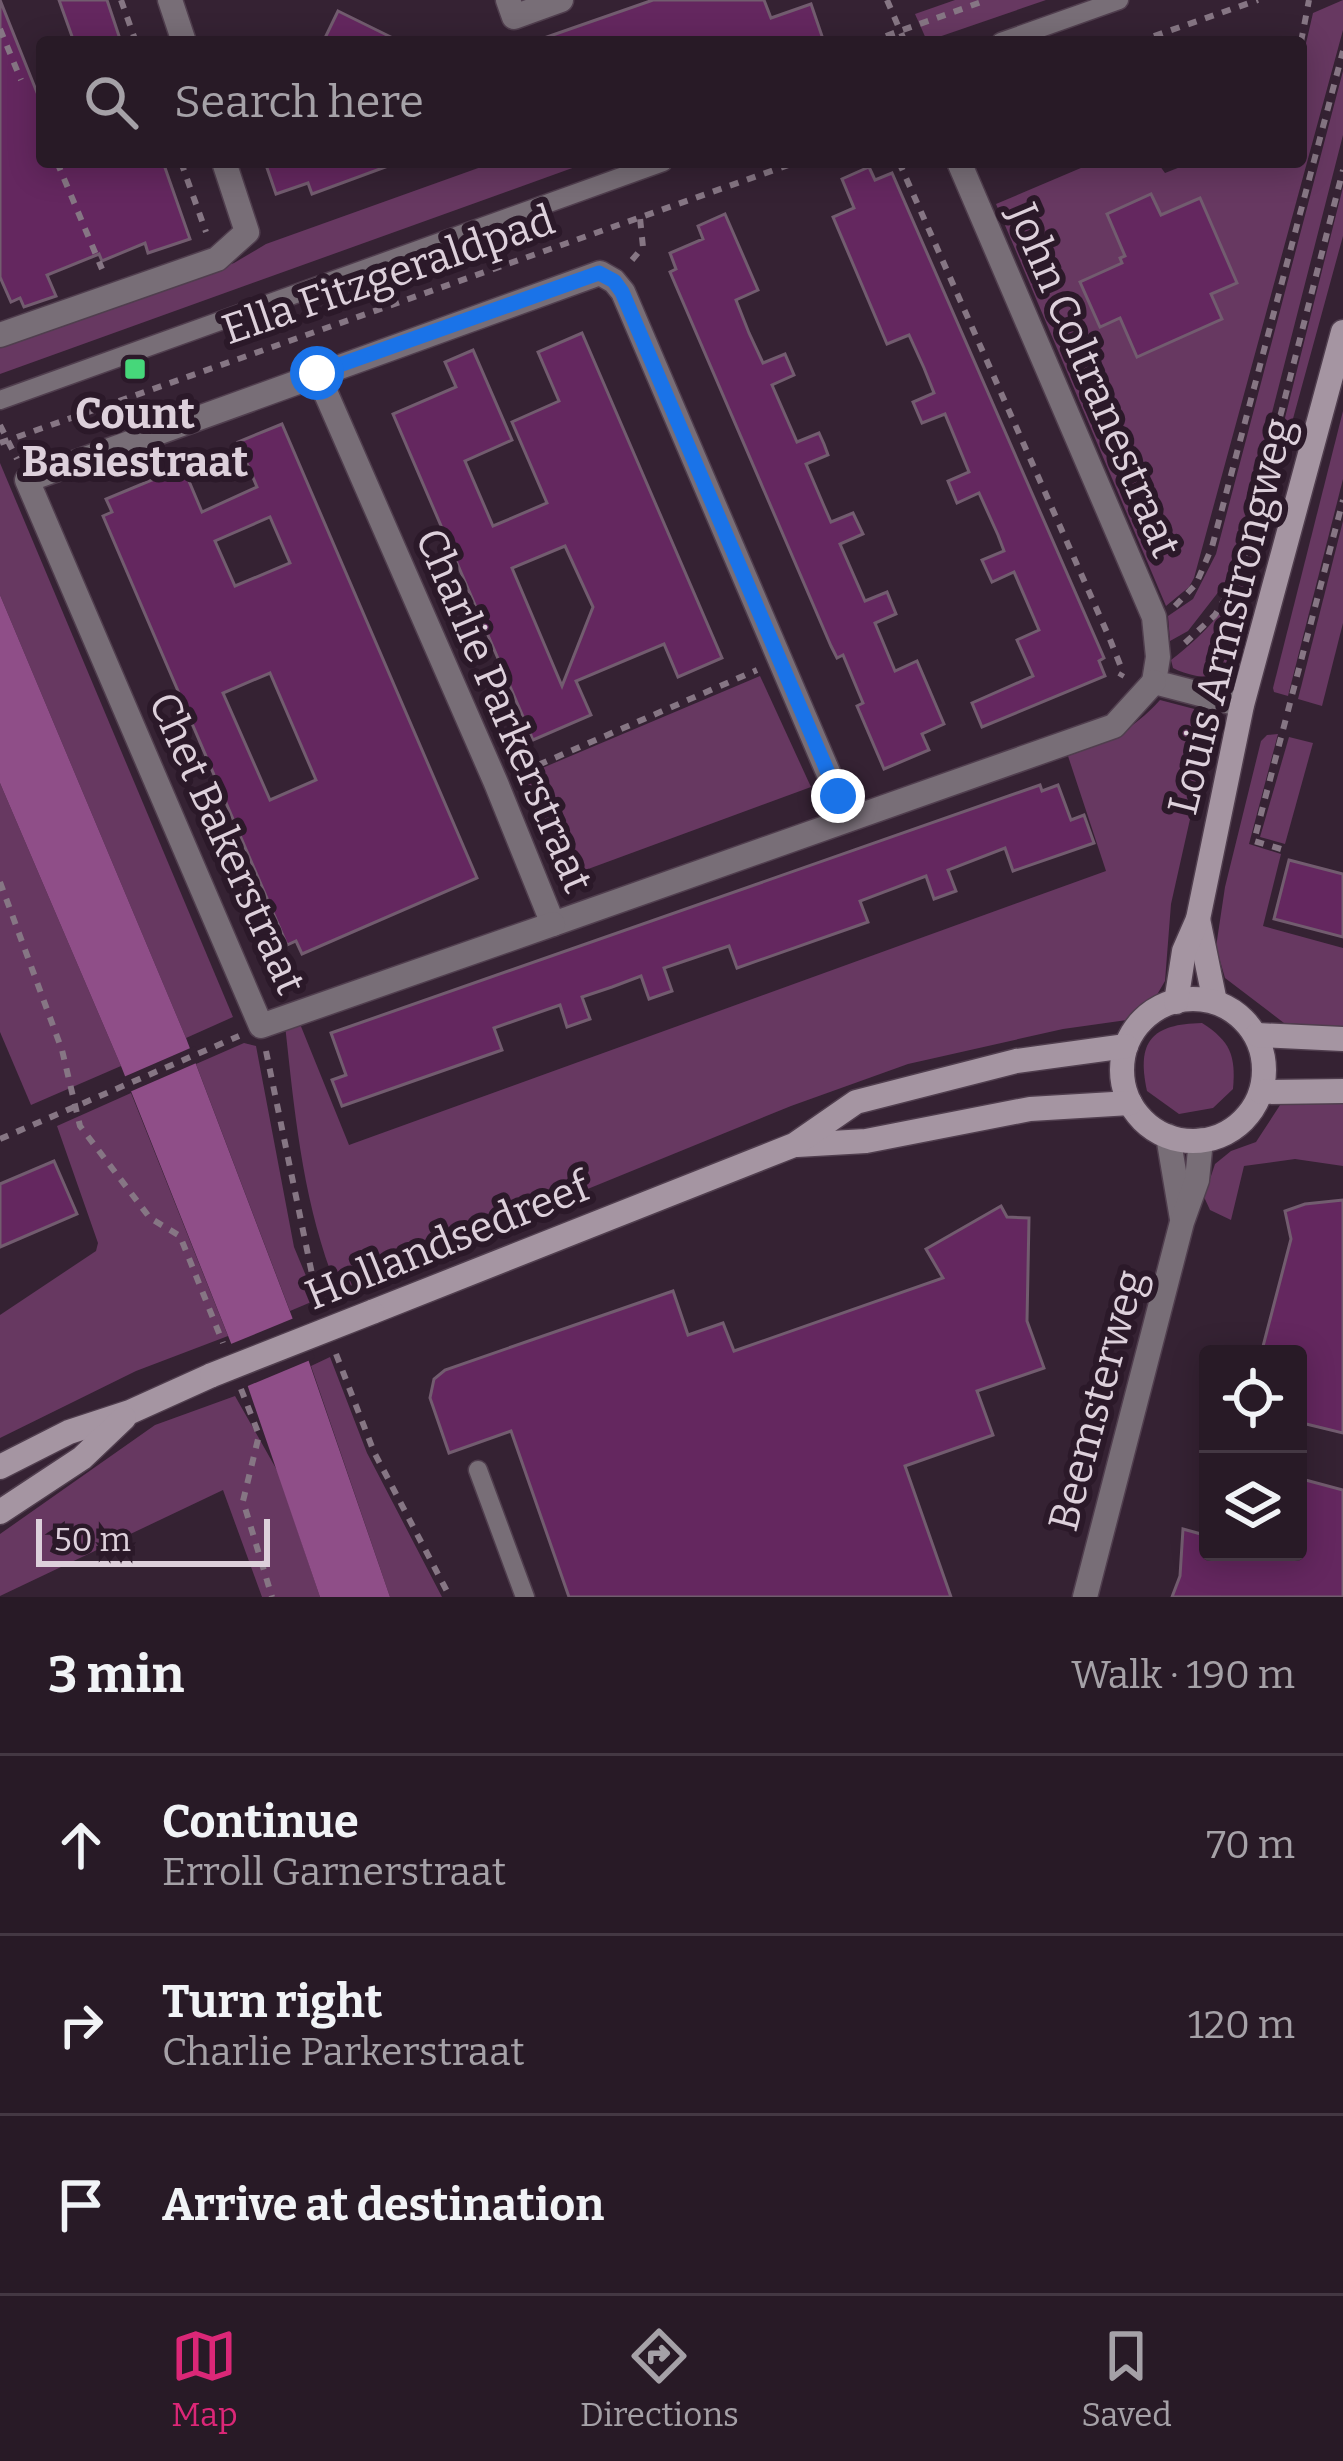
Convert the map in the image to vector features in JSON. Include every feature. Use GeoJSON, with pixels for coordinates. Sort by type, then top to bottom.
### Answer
{"type":"FeatureCollection","features":[{"type":"Feature","properties":{"kind":"main road","name":"Louis Armstrongweg"},"geometry":{"type":"LineString","coordinates":[[1176,1002],[1242,705],[1343,332]]}},
{"type":"Feature","properties":{"kind":"main road","name":"Louis Armstrongweg"},"geometry":{"type":"LineString","coordinates":[[1198,919],[1215,1001]]}},
{"type":"Feature","properties":{"kind":"main road"},"geometry":{"type":"LineString","coordinates":[[1196,998],[1215,1001],[1239,1015],[1257,1035],[1264,1061],[1261,1092],[1249,1114],[1234,1128],[1202,1140],[1168,1136],[1146,1123],[1130,1103],[1122,1076],[1126,1046],[1140,1022],[1163,1005],[1196,998]]}},
{"type":"Feature","properties":{"kind":"main road"},"geometry":{"type":"LineString","coordinates":[[1257,1035],[1343,1039]]}},
{"type":"Feature","properties":{"kind":"main road","name":"Hollandsedreef"},"geometry":{"type":"LineString","coordinates":[[0,1467],[69,1432],[130,1412],[225,1368],[794,1145],[856,1102],[1016,1061],[1126,1046]]}},
{"type":"Feature","properties":{"kind":"main road"},"geometry":{"type":"LineString","coordinates":[[1261,1092],[1343,1091]]}},
{"type":"Feature","properties":{"kind":"main road","name":"Hollandsedreef"},"geometry":{"type":"LineString","coordinates":[[794,1145],[866,1141],[1030,1109],[1130,1103]]}},
{"type":"Feature","properties":{"kind":"main road","name":"Hollandsedreef"},"geometry":{"type":"LineString","coordinates":[[0,1512],[82,1458],[130,1412]]}},
{"type":"Feature","properties":{"kind":"street"},"geometry":{"type":"LineString","coordinates":[[170,0],[182,36]]}},
{"type":"Feature","properties":{"kind":"street"},"geometry":{"type":"LineString","coordinates":[[508,0],[514,17],[561,0]]}},
{"type":"Feature","properties":{"kind":"street"},"geometry":{"type":"LineString","coordinates":[[0,334],[217,260],[247,232],[226,168]]}},
{"type":"Feature","properties":{"kind":"street","name":"John Coltranestraat"},"geometry":{"type":"LineString","coordinates":[[962,168],[1154,617],[1156,669]]}},
{"type":"Feature","properties":{"kind":"street"},"geometry":{"type":"LineString","coordinates":[[317,373],[599,273],[618,286],[848,819]]}},
{"type":"Feature","properties":{"kind":"street","name":"Charlie Parkerstraat"},"geometry":{"type":"LineString","coordinates":[[317,373],[553,924],[1114,726],[1156,669]]}},
{"type":"Feature","properties":{"kind":"street","name":"Chet Bakerstraat"},"geometry":{"type":"LineString","coordinates":[[317,373],[27,480],[261,1026],[553,924]]}},
{"type":"Feature","properties":{"kind":"street"},"geometry":{"type":"LineString","coordinates":[[1156,669],[1242,705]]}},
{"type":"Feature","properties":{"kind":"street","name":"Beemsterweg"},"geometry":{"type":"LineString","coordinates":[[1168,1136],[1182,1222]]}},
{"type":"Feature","properties":{"kind":"street","name":"Beemsterweg"},"geometry":{"type":"LineString","coordinates":[[1085,1597],[1197,1180],[1202,1140]]}},
{"type":"Feature","properties":{"kind":"lane"},"geometry":{"type":"LineString","coordinates":[[1018,36],[1119,0]]}},
{"type":"Feature","properties":{"kind":"lane"},"geometry":{"type":"LineString","coordinates":[[0,400],[646,168]]}},
{"type":"Feature","properties":{"kind":"lane"},"geometry":{"type":"LineString","coordinates":[[478,1470],[525,1597]]}},
{"type":"Feature","properties":{"kind":"path"},"geometry":{"type":"LineString","coordinates":[[121,0],[134,36]]}},
{"type":"Feature","properties":{"kind":"path"},"geometry":{"type":"LineString","coordinates":[[887,0],[902,36]]}},
{"type":"Feature","properties":{"kind":"path"},"geometry":{"type":"LineString","coordinates":[[886,36],[987,0]]}},
{"type":"Feature","properties":{"kind":"path"},"geometry":{"type":"LineString","coordinates":[[1154,36],[1258,0]]}},
{"type":"Feature","properties":{"kind":"path"},"geometry":{"type":"LineString","coordinates":[[1302,36],[1309,0]]}},
{"type":"Feature","properties":{"kind":"path"},"geometry":{"type":"LineString","coordinates":[[0,29],[21,80]]}},
{"type":"Feature","properties":{"kind":"path"},"geometry":{"type":"LineString","coordinates":[[1109,637],[1189,595],[1212,548],[1343,51]]}},
{"type":"Feature","properties":{"kind":"path"},"geometry":{"type":"LineString","coordinates":[[60,168],[113,296]]}},
{"type":"Feature","properties":{"kind":"path"},"geometry":{"type":"LineString","coordinates":[[183,168],[217,260]]}},
{"type":"Feature","properties":{"kind":"path","name":"Ella Fitzgeraldpad"},"geometry":{"type":"LineString","coordinates":[[4,442],[780,168]]}},
{"type":"Feature","properties":{"kind":"path"},"geometry":{"type":"LineString","coordinates":[[902,168],[1123,672]]}},
{"type":"Feature","properties":{"kind":"path","name":"Louis Armstrongweg"},"geometry":{"type":"LineString","coordinates":[[1156,669],[1215,615],[1240,574],[1343,170]]}},
{"type":"Feature","properties":{"kind":"path"},"geometry":{"type":"LineString","coordinates":[[618,286],[643,247],[640,217]]}},
{"type":"Feature","properties":{"kind":"path"},"geometry":{"type":"LineString","coordinates":[[162,372],[167,384]]}},
{"type":"Feature","properties":{"kind":"path"},"geometry":{"type":"LineString","coordinates":[[0,425],[4,442]]}},
{"type":"Feature","properties":{"kind":"path"},"geometry":{"type":"LineString","coordinates":[[1281,849],[1254,841],[1343,500]]}},
{"type":"Feature","properties":{"kind":"path"},"geometry":{"type":"LineString","coordinates":[[496,783],[780,660]]}},
{"type":"Feature","properties":{"kind":"path"},"geometry":{"type":"LineString","coordinates":[[0,882],[62,1050],[80,1126],[151,1218],[180,1236],[225,1368],[259,1435],[243,1501],[272,1597]]}},
{"type":"Feature","properties":{"kind":"path"},"geometry":{"type":"LineString","coordinates":[[0,1138],[208,1050]]}},
{"type":"Feature","properties":{"kind":"shaded area"},"geometry":{"type":"Polygon","coordinates":[[[955,0],[1046,0],[942,36],[925,36],[915,14],[955,0]]]}},
{"type":"Feature","properties":{"kind":"shaded area"},"geometry":{"type":"Polygon","coordinates":[[[1343,0],[1343,30],[1307,162],[1307,39],[1313,13],[1343,0]]]}},
{"type":"Feature","properties":{"kind":"shaded area"},"geometry":{"type":"Polygon","coordinates":[[[1343,71],[1343,135],[1230,577],[1188,631],[1170,641],[1168,616],[1193,599],[1216,554],[1343,71]]]}},
{"type":"Feature","properties":{"kind":"shaded area"},"geometry":{"type":"Polygon","coordinates":[[[478,168],[572,168],[0,374],[0,347],[234,263],[266,244],[478,168]]]}},
{"type":"Feature","properties":{"kind":"shaded area"},"geometry":{"type":"Polygon","coordinates":[[[1081,168],[1161,168],[1165,173],[1178,168],[1305,168],[1194,578],[1166,606],[996,204],[1081,168]]]}},
{"type":"Feature","properties":{"kind":"shaded area"},"geometry":{"type":"Polygon","coordinates":[[[1343,187],[1343,236],[1224,671],[1220,678],[1184,673],[1173,668],[1171,660],[1219,614],[1250,557],[1343,187]]]}},
{"type":"Feature","properties":{"kind":"shaded area"},"geometry":{"type":"Polygon","coordinates":[[[1343,411],[1343,479],[1288,696],[1273,688],[1343,411]]]}},
{"type":"Feature","properties":{"kind":"shaded area"},"geometry":{"type":"Polygon","coordinates":[[[0,463],[233,1017],[186,1038],[0,595],[0,463]]]}},
{"type":"Feature","properties":{"kind":"shaded area"},"geometry":{"type":"Polygon","coordinates":[[[1343,521],[1343,623],[1322,706],[1298,699],[1343,521]]]}},
{"type":"Feature","properties":{"kind":"shaded area"},"geometry":{"type":"Polygon","coordinates":[[[0,595],[186,1038],[308,1359],[390,1597],[320,1597],[246,1381],[121,1066],[0,783],[0,595]]]}},
{"type":"Feature","properties":{"kind":"shaded area"},"geometry":{"type":"Polygon","coordinates":[[[760,676],[811,787],[561,879],[521,777],[760,676]]]}},
{"type":"Feature","properties":{"kind":"shaded area"},"geometry":{"type":"Polygon","coordinates":[[[1160,700],[1202,711],[1212,721],[1171,904],[1165,981],[1151,1005],[1127,1020],[1063,1029],[908,1064],[791,1106],[338,1291],[308,1193],[285,1025],[298,1019],[349,1145],[1106,871],[1068,756],[1118,734],[1160,700]]]}},
{"type":"Feature","properties":{"kind":"shaded area"},"geometry":{"type":"Polygon","coordinates":[[[1278,734],[1249,844],[1281,854],[1263,926],[1343,948],[1343,1027],[1284,1023],[1225,978],[1216,947],[1225,887],[1261,741],[1278,734]]]}},
{"type":"Feature","properties":{"kind":"shaded area"},"geometry":{"type":"Polygon","coordinates":[[[1289,737],[1313,743],[1285,844],[1260,837],[1289,737]]]}},
{"type":"Feature","properties":{"kind":"shaded area"},"geometry":{"type":"Polygon","coordinates":[[[0,783],[121,1066],[31,1105],[0,1032],[0,783]]]}},
{"type":"Feature","properties":{"kind":"shaded area"},"geometry":{"type":"Polygon","coordinates":[[[1202,1023],[1229,1050],[1233,1089],[1213,1108],[1179,1114],[1147,1091],[1146,1048],[1171,1027],[1202,1023]]]}},
{"type":"Feature","properties":{"kind":"shaded area"},"geometry":{"type":"Polygon","coordinates":[[[244,1043],[256,1046],[294,1247],[316,1300],[290,1311],[196,1064],[244,1043]]]}},
{"type":"Feature","properties":{"kind":"shaded area"},"geometry":{"type":"Polygon","coordinates":[[[131,1093],[228,1336],[136,1371],[0,1438],[0,1315],[96,1251],[98,1243],[57,1126],[131,1093]]]}},
{"type":"Feature","properties":{"kind":"shaded area"},"geometry":{"type":"Polygon","coordinates":[[[1282,1102],[1343,1102],[1343,1166],[1295,1159],[1244,1166],[1231,1220],[1210,1210],[1204,1197],[1215,1164],[1231,1151],[1256,1142],[1282,1102]]]}},
{"type":"Feature","properties":{"kind":"shaded area"},"geometry":{"type":"Polygon","coordinates":[[[330,1357],[367,1453],[442,1597],[390,1597],[311,1366],[330,1357]]]}},
{"type":"Feature","properties":{"kind":"shaded area"},"geometry":{"type":"Polygon","coordinates":[[[235,1396],[278,1472],[320,1597],[262,1597],[223,1490],[0,1596],[0,1534],[155,1425],[235,1396]]]}},
{"type":"Feature","properties":{"kind":"pier"},"geometry":{"type":"Polygon","coordinates":[[[195,1046],[201,1061],[125,1094],[119,1079],[195,1046]]]}},
{"type":"Feature","properties":{"kind":"pier"},"geometry":{"type":"Polygon","coordinates":[[[299,1316],[315,1358],[243,1388],[226,1346],[299,1316]]]}},
{"type":"Feature","properties":{"kind":"building"},"geometry":{"type":"Polygon","coordinates":[[[0,0],[36,90],[36,168],[165,168],[190,239],[148,253],[145,243],[102,261],[99,254],[47,275],[56,296],[24,307],[20,298],[11,302],[0,277],[0,0]]]}},
{"type":"Feature","properties":{"kind":"building"},"geometry":{"type":"Polygon","coordinates":[[[59,0],[107,0],[119,36],[72,36],[59,0]]]}},
{"type":"Feature","properties":{"kind":"building"},"geometry":{"type":"Polygon","coordinates":[[[653,0],[764,0],[771,18],[811,4],[822,36],[550,36],[653,0]]]}},
{"type":"Feature","properties":{"kind":"building"},"geometry":{"type":"Polygon","coordinates":[[[338,11],[389,36],[326,36],[338,11]]]}},
{"type":"Feature","properties":{"kind":"building"},"geometry":{"type":"Polygon","coordinates":[[[267,168],[383,168],[312,194],[308,183],[276,194],[267,168]]]}},
{"type":"Feature","properties":{"kind":"building"},"geometry":{"type":"Polygon","coordinates":[[[867,168],[875,180],[892,173],[1104,658],[1099,661],[1105,676],[982,727],[972,703],[1033,676],[1017,640],[1039,630],[1014,572],[992,582],[982,560],[1004,551],[979,493],[957,503],[948,481],[969,472],[945,414],[922,423],[913,402],[934,393],[909,335],[887,344],[833,217],[854,208],[842,179],[867,168]]]}},
{"type":"Feature","properties":{"kind":"building"},"geometry":{"type":"Polygon","coordinates":[[[1151,194],[1161,215],[1200,198],[1237,283],[1211,294],[1222,319],[1137,357],[1120,318],[1100,327],[1080,282],[1122,263],[1120,258],[1125,256],[1107,214],[1151,194]]]}},
{"type":"Feature","properties":{"kind":"building"},"geometry":{"type":"Polygon","coordinates":[[[725,214],[758,290],[736,300],[749,333],[763,363],[785,354],[794,375],[772,385],[797,442],[819,433],[824,444],[828,455],[806,464],[824,506],[831,522],[853,513],[863,534],[840,544],[865,601],[887,592],[896,614],[875,623],[895,671],[917,661],[944,724],[922,734],[929,750],[884,769],[857,706],[863,703],[843,655],[837,658],[831,646],[670,272],[676,269],[670,253],[703,239],[698,226],[725,214]]]}},
{"type":"Feature","properties":{"kind":"building"},"geometry":{"type":"Polygon","coordinates":[[[582,333],[722,658],[678,677],[664,644],[576,681],[591,715],[533,740],[393,414],[456,387],[445,362],[473,350],[512,440],[465,461],[493,526],[547,503],[512,422],[559,401],[538,352],[582,333]],[[565,546],[512,568],[562,686],[593,607],[565,546]]]}},
{"type":"Feature","properties":{"kind":"building"},"geometry":{"type":"Polygon","coordinates":[[[282,424],[477,878],[302,954],[296,941],[287,945],[103,516],[112,512],[106,499],[183,467],[202,512],[257,487],[238,442],[282,424]],[[270,517],[215,541],[235,586],[290,563],[270,517]],[[270,673],[223,693],[270,800],[316,780],[270,673]]]}},
{"type":"Feature","properties":{"kind":"building"},"geometry":{"type":"Polygon","coordinates":[[[1040,785],[1042,791],[1058,785],[1071,820],[1084,815],[1094,843],[1013,871],[1005,848],[948,870],[956,891],[934,899],[926,876],[860,901],[868,922],[737,968],[729,946],[664,968],[672,991],[649,999],[641,976],[582,997],[590,1019],[567,1027],[560,1005],[494,1028],[502,1050],[342,1106],[332,1080],[346,1075],[331,1033],[1040,785]]]}},
{"type":"Feature","properties":{"kind":"building"},"geometry":{"type":"Polygon","coordinates":[[[1289,860],[1343,874],[1343,937],[1274,919],[1289,860]]]}},
{"type":"Feature","properties":{"kind":"building"},"geometry":{"type":"Polygon","coordinates":[[[54,1161],[77,1214],[0,1247],[0,1184],[54,1161]]]}},
{"type":"Feature","properties":{"kind":"building"},"geometry":{"type":"Polygon","coordinates":[[[1343,1200],[1343,1433],[1307,1424],[1307,1345],[1263,1345],[1291,1239],[1285,1211],[1343,1200]]]}},
{"type":"Feature","properties":{"kind":"building"},"geometry":{"type":"Polygon","coordinates":[[[1001,1206],[1007,1217],[1029,1218],[1027,1321],[1044,1368],[977,1391],[993,1435],[905,1466],[951,1597],[569,1597],[511,1431],[449,1453],[430,1398],[434,1379],[445,1370],[673,1291],[688,1335],[723,1323],[734,1351],[943,1278],[926,1249],[1001,1206]]]}},
{"type":"Feature","properties":{"kind":"building"},"geometry":{"type":"Polygon","coordinates":[[[1307,1480],[1343,1490],[1343,1597],[1172,1597],[1180,1576],[1183,1529],[1199,1533],[1199,1561],[1307,1561],[1307,1480]]]}},
{"type":"Feature","properties":{"kind":"place","name":"Count Basiestraat"},"geometry":{"type":"Point","coordinates":[135,369]}},
{"type":"Feature","properties":{"kind":"route"},"geometry":{"type":"LineString","coordinates":[[317,373],[599,273],[614,281],[838,796]]}}]}
